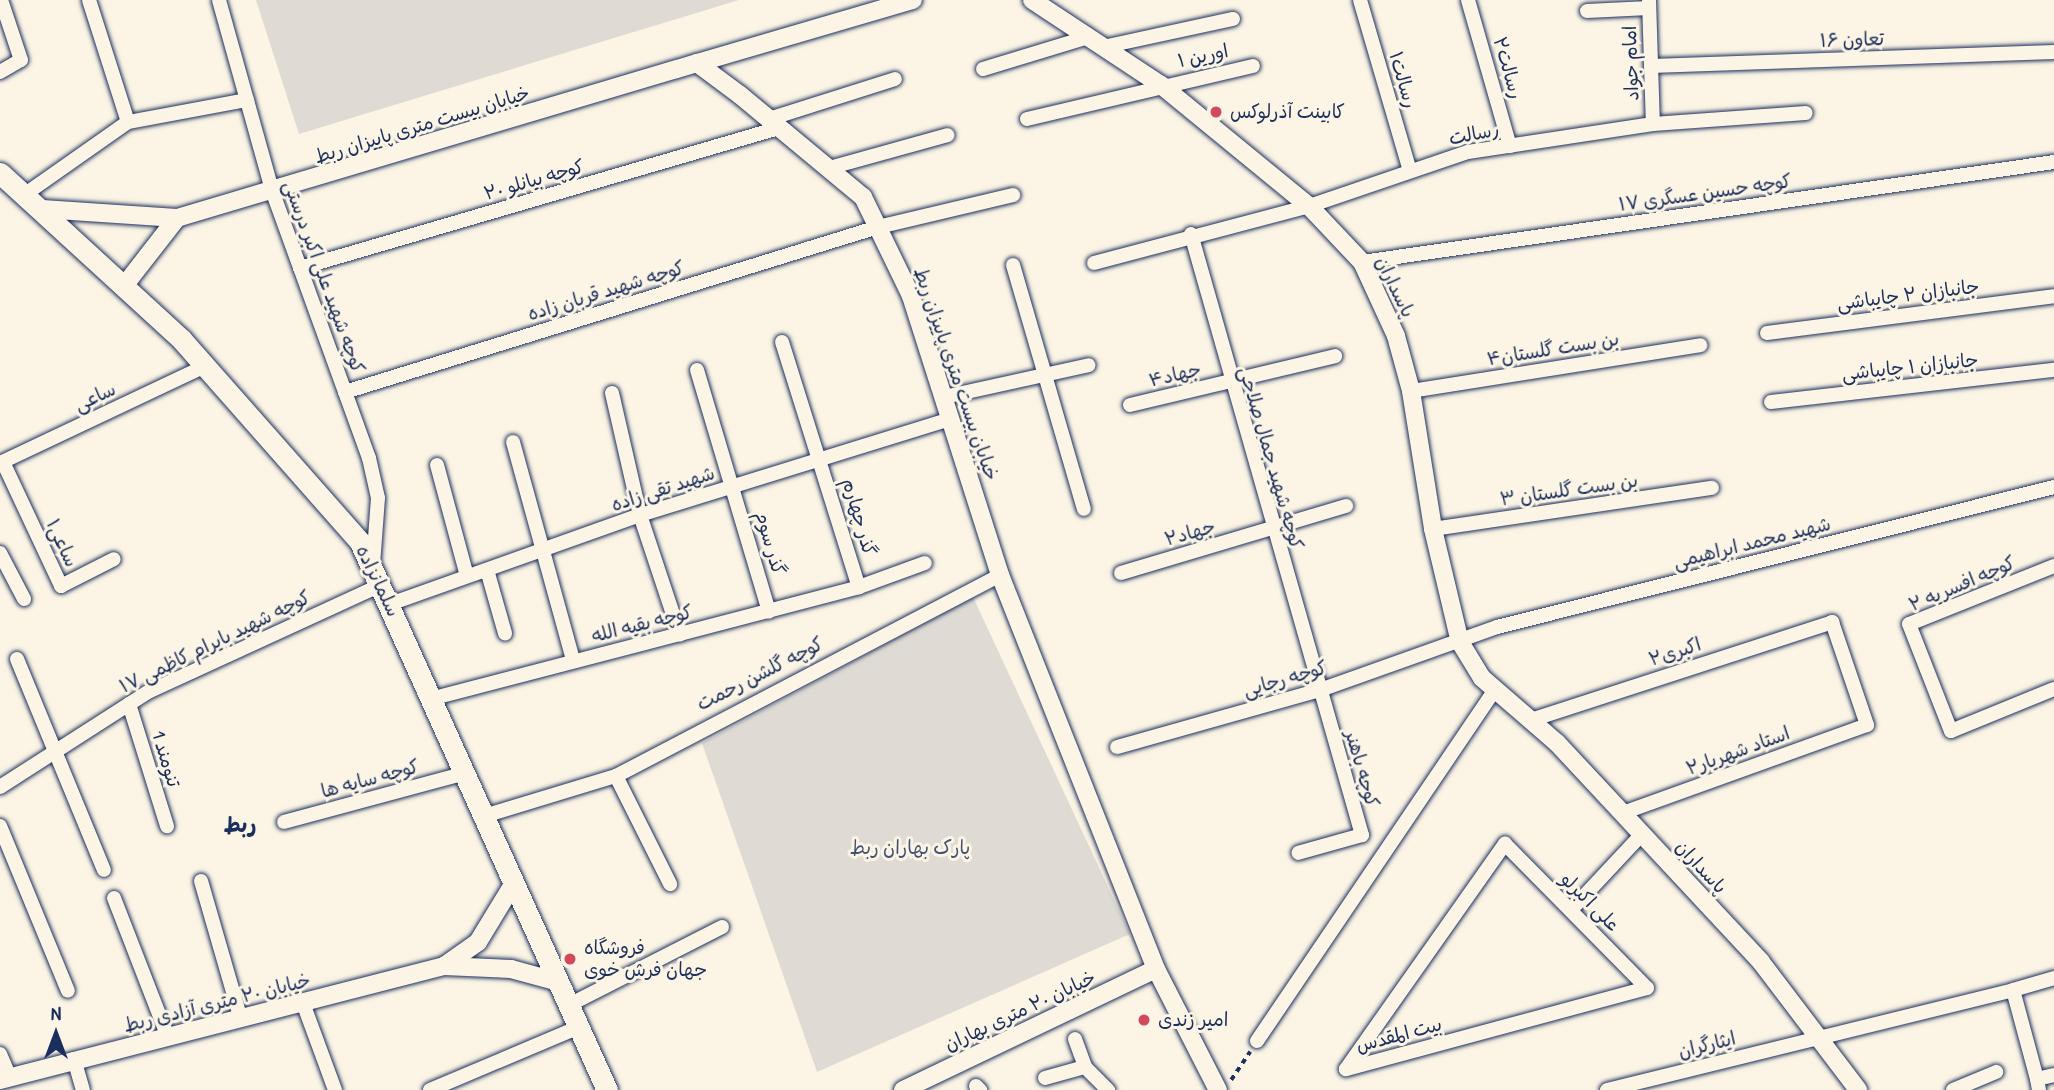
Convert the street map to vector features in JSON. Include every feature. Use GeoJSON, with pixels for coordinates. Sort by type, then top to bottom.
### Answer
{"type":"FeatureCollection","features":[{"type":"Feature","properties":{"kind":"main road","name":"سلمانزاده"},"geometry":{"type":"LineString","coordinates":[[0,173],[124,286],[205,366],[360,542],[434,698],[512,886],[607,1090]]}},
{"type":"Feature","properties":{"kind":"street"},"geometry":{"type":"LineString","coordinates":[[0,72],[21,60],[1,0]]}},
{"type":"Feature","properties":{"kind":"street"},"geometry":{"type":"LineString","coordinates":[[89,0],[128,122]]}},
{"type":"Feature","properties":{"kind":"street","name":"کوچه شهید علی اکبر درستی"},"geometry":{"type":"LineString","coordinates":[[219,0],[273,193],[345,392],[378,498],[381,586]]}},
{"type":"Feature","properties":{"kind":"street"},"geometry":{"type":"LineString","coordinates":[[697,63],[913,0]]}},
{"type":"Feature","properties":{"kind":"street","name":"پاسداران"},"geometry":{"type":"LineString","coordinates":[[1032,0],[1161,85],[1309,206],[1362,262],[1396,336],[1412,391],[1433,529],[1460,642],[1495,689],[1531,720],[1623,813],[1761,962],[1858,1090]]}},
{"type":"Feature","properties":{"kind":"street","name":"رسالت۱"},"geometry":{"type":"LineString","coordinates":[[1360,0],[1410,171]]}},
{"type":"Feature","properties":{"kind":"street","name":"رسالت۲"},"geometry":{"type":"LineString","coordinates":[[1468,0],[1510,146]]}},
{"type":"Feature","properties":{"kind":"street"},"geometry":{"type":"LineString","coordinates":[[1587,11],[1649,4]]}},
{"type":"Feature","properties":{"kind":"street","name":"امام جواد"},"geometry":{"type":"LineString","coordinates":[[1649,4],[1653,124]]}},
{"type":"Feature","properties":{"kind":"street"},"geometry":{"type":"LineString","coordinates":[[983,69],[1096,42],[1233,19]]}},
{"type":"Feature","properties":{"kind":"street","name":"تعاون ۱۶"},"geometry":{"type":"LineString","coordinates":[[1651,66],[2054,52]]}},
{"type":"Feature","properties":{"kind":"street","name":"خیابان بیست متری پاییزان ربط"},"geometry":{"type":"LineString","coordinates":[[42,209],[177,218],[273,193],[697,63],[863,197],[911,296],[1000,575],[1156,969],[1218,1090]]}},
{"type":"Feature","properties":{"kind":"street","name":"اورین ۱"},"geometry":{"type":"LineString","coordinates":[[1027,119],[1161,85],[1253,66]]}},
{"type":"Feature","properties":{"kind":"street","name":"کوچه بیانلو ۲۰"},"geometry":{"type":"LineString","coordinates":[[300,268],[774,124],[895,79]]}},
{"type":"Feature","properties":{"kind":"street"},"geometry":{"type":"LineString","coordinates":[[24,195],[128,122],[247,100]]}},
{"type":"Feature","properties":{"kind":"street","name":"رسالت"},"geometry":{"type":"LineString","coordinates":[[1094,263],[1191,234],[1309,206],[1410,171],[1510,146],[1653,124],[1806,113]]}},
{"type":"Feature","properties":{"kind":"street"},"geometry":{"type":"LineString","coordinates":[[828,168],[948,135]]}},
{"type":"Feature","properties":{"kind":"street","name":"کوچه حسین عسگری ۱۷"},"geometry":{"type":"LineString","coordinates":[[1362,262],[2054,162]]}},
{"type":"Feature","properties":{"kind":"street","name":"کوچه شهید قربان زاده"},"geometry":{"type":"LineString","coordinates":[[345,392],[878,227],[1013,195]]}},
{"type":"Feature","properties":{"kind":"street"},"geometry":{"type":"LineString","coordinates":[[124,286],[177,218]]}},
{"type":"Feature","properties":{"kind":"street","name":"کوچه شهید جمال صلاحی"},"geometry":{"type":"LineString","coordinates":[[1191,234],[1270,529],[1320,690]]}},
{"type":"Feature","properties":{"kind":"street"},"geometry":{"type":"LineString","coordinates":[[1013,265],[1084,509]]}},
{"type":"Feature","properties":{"kind":"street","name":"جانبازان ۲ چایباشی"},"geometry":{"type":"LineString","coordinates":[[1767,333],[2054,296]]}},
{"type":"Feature","properties":{"kind":"street","name":"گذر چهارم"},"geometry":{"type":"LineString","coordinates":[[782,342],[822,458],[859,587]]}},
{"type":"Feature","properties":{"kind":"street","name":"بن بست گلستان۴"},"geometry":{"type":"LineString","coordinates":[[1412,391],[1700,345]]}},
{"type":"Feature","properties":{"kind":"street","name":"جهاد۴"},"geometry":{"type":"LineString","coordinates":[[1130,405],[1335,356]]}},
{"type":"Feature","properties":{"kind":"street"},"geometry":{"type":"LineString","coordinates":[[944,397],[1089,365]]}},
{"type":"Feature","properties":{"kind":"street","name":"ساعی"},"geometry":{"type":"LineString","coordinates":[[2,463],[205,366]]}},
{"type":"Feature","properties":{"kind":"street","name":"گذر سوم"},"geometry":{"type":"LineString","coordinates":[[697,370],[769,611]]}},
{"type":"Feature","properties":{"kind":"street","name":"جانبازان ۱ چایباشی"},"geometry":{"type":"LineString","coordinates":[[1771,402],[2054,370]]}},
{"type":"Feature","properties":{"kind":"street"},"geometry":{"type":"LineString","coordinates":[[612,393],[640,515],[680,635]]}},
{"type":"Feature","properties":{"kind":"street","name":"شهید تقی زاده"},"geometry":{"type":"LineString","coordinates":[[381,586],[467,576],[640,515],[950,419]]}},
{"type":"Feature","properties":{"kind":"street"},"geometry":{"type":"LineString","coordinates":[[513,442],[540,552],[573,660]]}},
{"type":"Feature","properties":{"kind":"street","name":"ساعی۱"},"geometry":{"type":"LineString","coordinates":[[2,463],[61,586],[114,559]]}},
{"type":"Feature","properties":{"kind":"street"},"geometry":{"type":"LineString","coordinates":[[437,465],[467,576]]}},
{"type":"Feature","properties":{"kind":"street","name":"شهید محمد ابراهیمی"},"geometry":{"type":"LineString","coordinates":[[1460,642],[2054,487]]}},
{"type":"Feature","properties":{"kind":"street","name":"بن بست گلستان ۳"},"geometry":{"type":"LineString","coordinates":[[1433,529],[1712,488]]}},
{"type":"Feature","properties":{"kind":"street","name":"جهاد۲"},"geometry":{"type":"LineString","coordinates":[[1121,573],[1346,506]]}},
{"type":"Feature","properties":{"kind":"street"},"geometry":{"type":"LineString","coordinates":[[0,553],[24,598]]}},
{"type":"Feature","properties":{"kind":"street","name":"کوچه بقیه الله"},"geometry":{"type":"LineString","coordinates":[[434,698],[859,587],[925,563]]}},
{"type":"Feature","properties":{"kind":"street","name":"کوچه افسریه ۲"},"geometry":{"type":"LineString","coordinates":[[2054,566],[1909,624],[1951,731],[2054,689]]}},
{"type":"Feature","properties":{"kind":"street"},"geometry":{"type":"LineString","coordinates":[[487,570],[505,633]]}},
{"type":"Feature","properties":{"kind":"street","name":"کوچه گلشن رحمت"},"geometry":{"type":"LineString","coordinates":[[484,816],[535,796],[616,776],[1000,575]]}},
{"type":"Feature","properties":{"kind":"street","name":"کوچه شهید بایرام کاظمی ۱۷"},"geometry":{"type":"LineString","coordinates":[[0,787],[129,704],[381,586]]}},
{"type":"Feature","properties":{"kind":"street","name":"اکبری۲"},"geometry":{"type":"LineString","coordinates":[[1531,720],[1832,622],[1867,725]]}},
{"type":"Feature","properties":{"kind":"street","name":"کوچه رجایی"},"geometry":{"type":"LineString","coordinates":[[1117,747],[1320,690],[1460,642]]}},
{"type":"Feature","properties":{"kind":"street"},"geometry":{"type":"LineString","coordinates":[[17,659],[51,754],[104,870]]}},
{"type":"Feature","properties":{"kind":"street"},"geometry":{"type":"LineString","coordinates":[[1257,1041],[1495,689]]}},
{"type":"Feature","properties":{"kind":"street","name":"کوچه باهنر"},"geometry":{"type":"LineString","coordinates":[[1298,853],[1362,835],[1320,690]]}},
{"type":"Feature","properties":{"kind":"street","name":"تنومند 1"},"geometry":{"type":"LineString","coordinates":[[129,704],[167,826]]}},
{"type":"Feature","properties":{"kind":"street","name":"استاد شهریار۲"},"geometry":{"type":"LineString","coordinates":[[1623,813],[1867,725]]}},
{"type":"Feature","properties":{"kind":"street","name":"کوچه سایه ها"},"geometry":{"type":"LineString","coordinates":[[284,822],[466,773]]}},
{"type":"Feature","properties":{"kind":"street"},"geometry":{"type":"LineString","coordinates":[[616,776],[670,884]]}},
{"type":"Feature","properties":{"kind":"street"},"geometry":{"type":"LineString","coordinates":[[0,826],[68,991]]}},
{"type":"Feature","properties":{"kind":"street"},"geometry":{"type":"LineString","coordinates":[[1571,910],[1642,834]]}},
{"type":"Feature","properties":{"kind":"street","name":"علی اکبرلو"},"geometry":{"type":"LineString","coordinates":[[1505,844],[1647,988]]}},
{"type":"Feature","properties":{"kind":"street","name":"بیت المقدس"},"geometry":{"type":"LineString","coordinates":[[1505,844],[1346,1069],[1647,988]]}},
{"type":"Feature","properties":{"kind":"street"},"geometry":{"type":"LineString","coordinates":[[201,881],[240,1016]]}},
{"type":"Feature","properties":{"kind":"street"},"geometry":{"type":"LineString","coordinates":[[444,967],[478,942],[512,886]]}},
{"type":"Feature","properties":{"kind":"street"},"geometry":{"type":"LineString","coordinates":[[114,898],[169,1037]]}},
{"type":"Feature","properties":{"kind":"street"},"geometry":{"type":"LineString","coordinates":[[567,1006],[722,927]]}},
{"type":"Feature","properties":{"kind":"street"},"geometry":{"type":"LineString","coordinates":[[444,967],[501,967],[555,981]]}},
{"type":"Feature","properties":{"kind":"street","name":"خیابان ۲۰ متری آزادی ربط"},"geometry":{"type":"LineString","coordinates":[[5,1078],[169,1037],[240,1016],[444,967]]}},
{"type":"Feature","properties":{"kind":"street","name":"خیابان ۲۰ متری بهاران"},"geometry":{"type":"LineString","coordinates":[[903,1090],[1156,969]]}},
{"type":"Feature","properties":{"kind":"street","name":"ایثارگران"},"geometry":{"type":"LineString","coordinates":[[1607,1090],[2054,978]]}},
{"type":"Feature","properties":{"kind":"street"},"geometry":{"type":"LineString","coordinates":[[2013,990],[2038,1085],[2054,1075]]}},
{"type":"Feature","properties":{"kind":"street"},"geometry":{"type":"LineString","coordinates":[[303,1003],[335,1090]]}},
{"type":"Feature","properties":{"kind":"street"},"geometry":{"type":"LineString","coordinates":[[430,1090],[577,1028]]}},
{"type":"Feature","properties":{"kind":"street"},"geometry":{"type":"LineString","coordinates":[[1075,1039],[1085,1067],[1108,1090]]}},
{"type":"Feature","properties":{"kind":"street"},"geometry":{"type":"LineString","coordinates":[[0,1054],[5,1078]]}},
{"type":"Feature","properties":{"kind":"street"},"geometry":{"type":"LineString","coordinates":[[74,1059],[83,1090]]}},
{"type":"Feature","properties":{"kind":"street"},"geometry":{"type":"LineString","coordinates":[[1045,1077],[1085,1067]]}},
{"type":"Feature","properties":{"kind":"street"},"geometry":{"type":"LineString","coordinates":[[1953,1090],[1996,1072]]}},
{"type":"Feature","properties":{"kind":"path"},"geometry":{"type":"LineString","coordinates":[[1224,1090],[1257,1041]]}},
{"type":"Feature","properties":{"kind":"green space"},"geometry":{"type":"Polygon","coordinates":[[[256,0],[739,0],[299,134],[256,0]]]}},
{"type":"Feature","properties":{"kind":"green space","name":"پارک بهاران ربط"},"geometry":{"type":"Polygon","coordinates":[[[973,597],[1130,934],[817,1072],[702,743],[973,597]]]}},
{"type":"Feature","properties":{"kind":"place","name":"کابینت آذرلوکس"},"geometry":{"type":"Point","coordinates":[1216,112]}},
{"type":"Feature","properties":{"kind":"place","name":"فروشگاه جهان فرش خوی"},"geometry":{"type":"Point","coordinates":[570,959]}},
{"type":"Feature","properties":{"kind":"place","name":"امیر زندی"},"geometry":{"type":"Point","coordinates":[1144,1020]}},
{"type":"Feature","properties":{"kind":"district","name":"ربط"},"geometry":{"type":"Point","coordinates":[240,825]}}]}
